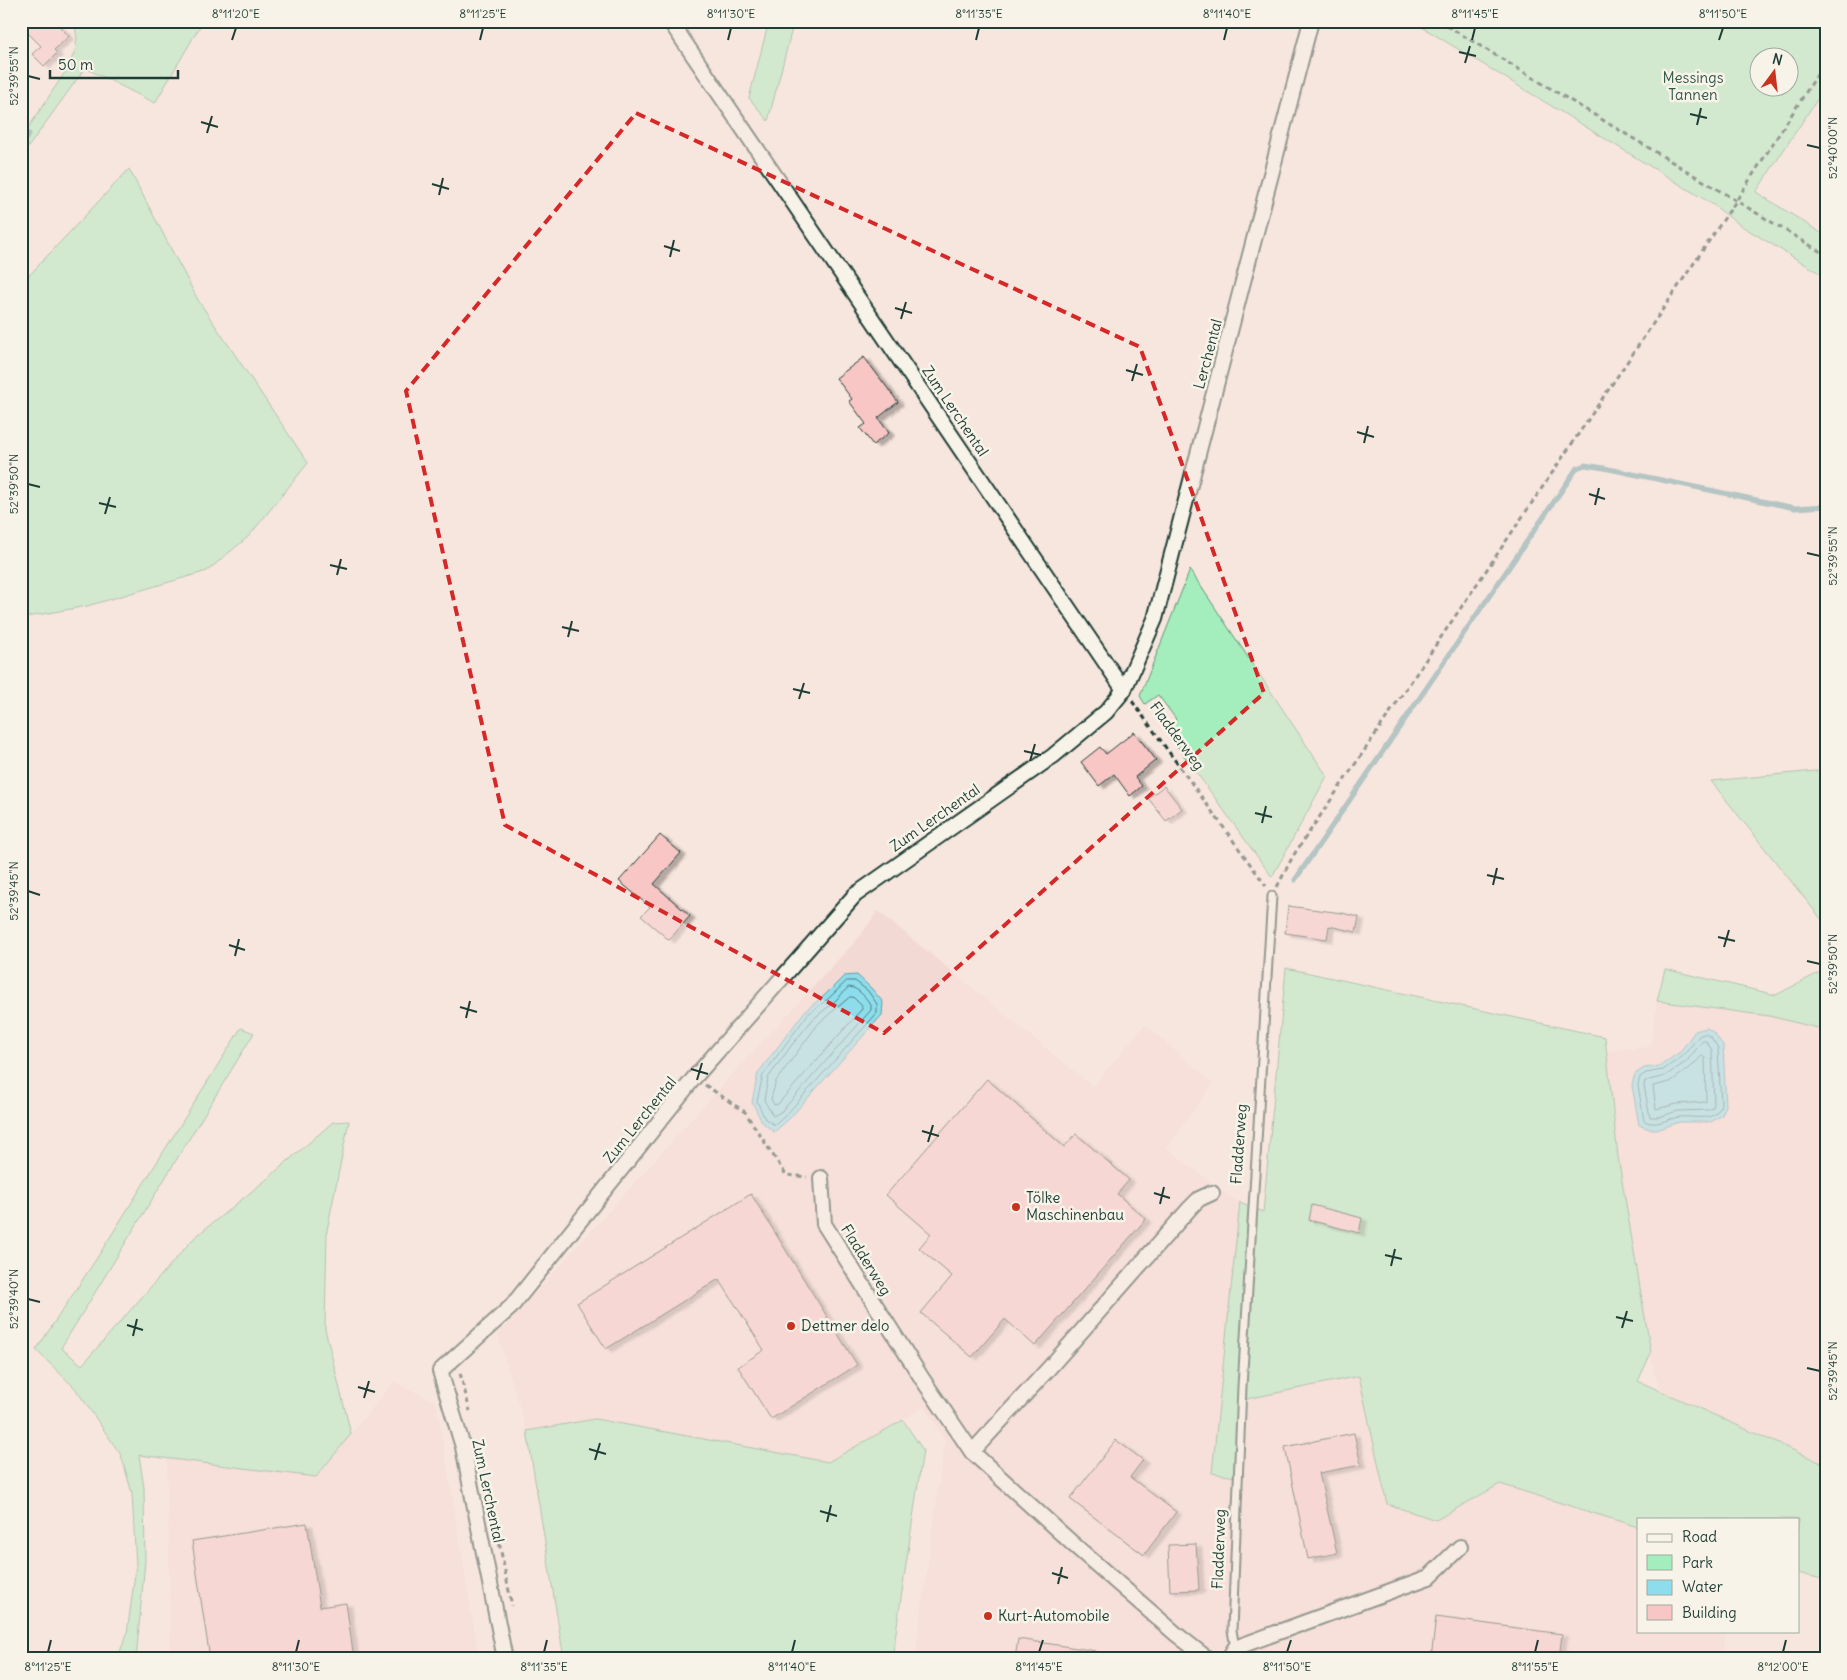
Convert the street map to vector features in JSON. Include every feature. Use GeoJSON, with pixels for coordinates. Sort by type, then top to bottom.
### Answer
{"type":"FeatureCollection","features":[{"type":"Feature","properties":{"kind":"street","name":"Zum Lerchental"},"geometry":{"type":"LineString","coordinates":[[505,1659],[463,1447],[440,1371],[511,1307],[694,1078],[855,895],[1053,756],[1106,712],[1124,690],[670,21]]}},
{"type":"Feature","properties":{"kind":"street","name":"Lerchental"},"geometry":{"type":"LineString","coordinates":[[1124,690],[1156,619],[1311,21]]}},
{"type":"Feature","properties":{"kind":"street","name":"Fladderweg"},"geometry":{"type":"LineString","coordinates":[[820,1178],[824,1224],[923,1380],[972,1452],[1080,1551],[1176,1634],[1208,1659]]}},
{"type":"Feature","properties":{"kind":"street","name":"Fladderweg"},"geometry":{"type":"LineString","coordinates":[[972,1452],[1050,1367],[1190,1208],[1199,1200],[1212,1193]]}},
{"type":"Feature","properties":{"kind":"street","name":"Fladderweg"},"geometry":{"type":"LineString","coordinates":[[1231,1654],[1429,1577],[1460,1547]]}},
{"type":"Feature","properties":{"kind":"lane","name":"Fladderweg"},"geometry":{"type":"LineString","coordinates":[[1231,1654],[1242,1387],[1272,896]]}},
{"type":"Feature","properties":{"kind":"path"},"geometry":{"type":"LineString","coordinates":[[1439,21],[1826,255]]}},
{"type":"Feature","properties":{"kind":"path"},"geometry":{"type":"LineString","coordinates":[[1272,896],[1299,848],[1736,201],[1826,61]]}},
{"type":"Feature","properties":{"kind":"path","name":"Fladderweg"},"geometry":{"type":"LineString","coordinates":[[1124,690],[1272,896]]}},
{"type":"Feature","properties":{"kind":"path"},"geometry":{"type":"LineString","coordinates":[[694,1078],[745,1112],[786,1175],[820,1178]]}},
{"type":"Feature","properties":{"kind":"highlighted area"},"geometry":{"type":"Polygon","coordinates":[[[636,113],[1140,347],[1264,693],[884,1033],[505,825],[406,391],[636,113]]]}},
{"type":"Feature","properties":{"kind":"shaded area"},"geometry":{"type":"Polygon","coordinates":[[[878,911],[1093,1087],[1145,1025],[1213,1083],[1167,1148],[1228,1195],[1240,1202],[1212,1473],[1235,1477],[1236,1401],[1359,1376],[1387,1504],[1436,1520],[1500,1484],[1637,1527],[1637,1632],[1726,1632],[1722,1659],[915,1659],[945,1441],[925,1406],[828,1462],[595,1419],[527,1431],[498,1335],[698,1112],[860,936],[878,911]]]}},
{"type":"Feature","properties":{"kind":"shaded area"},"geometry":{"type":"Polygon","coordinates":[[[1657,1001],[1769,1016],[1826,1030],[1826,1465],[1662,1392],[1654,1373],[1618,1157],[1607,1051],[1651,1047],[1657,1001]]]}},
{"type":"Feature","properties":{"kind":"shaded area"},"geometry":{"type":"Polygon","coordinates":[[[394,1382],[436,1402],[479,1659],[171,1659],[167,1458],[316,1477],[394,1382]]]}},
{"type":"Feature","properties":{"kind":"green space"},"geometry":{"type":"Polygon","coordinates":[[[74,21],[203,21],[155,103],[85,68],[21,157],[21,139],[67,69],[75,51],[77,38],[74,21]]]}},
{"type":"Feature","properties":{"kind":"green space"},"geometry":{"type":"Polygon","coordinates":[[[769,21],[794,21],[768,121],[749,98],[769,21]]]}},
{"type":"Feature","properties":{"kind":"green space","name":"Messings Tannen"},"geometry":{"type":"Polygon","coordinates":[[[1412,21],[1826,21],[1826,86],[1756,192],[1826,236],[1826,277],[1740,225],[1712,204],[1412,21]]]}},
{"type":"Feature","properties":{"kind":"green space"},"geometry":{"type":"Polygon","coordinates":[[[129,169],[198,300],[308,463],[249,536],[207,571],[87,606],[21,618],[21,284],[129,169]]]}},
{"type":"Feature","properties":{"kind":"green space"},"geometry":{"type":"Polygon","coordinates":[[[1190,570],[1327,776],[1272,877],[1165,729],[1176,719],[1158,695],[1145,704],[1140,696],[1190,570]]]}},
{"type":"Feature","properties":{"kind":"green space"},"geometry":{"type":"Polygon","coordinates":[[[1826,770],[1826,925],[1711,781],[1826,770]]]}},
{"type":"Feature","properties":{"kind":"green space"},"geometry":{"type":"Polygon","coordinates":[[[1286,968],[1605,1037],[1618,1157],[1651,1353],[1638,1381],[1826,1465],[1826,1580],[1800,1574],[1800,1518],[1637,1518],[1637,1527],[1500,1484],[1436,1520],[1387,1504],[1359,1376],[1237,1401],[1235,1477],[1212,1473],[1240,1202],[1263,1212],[1286,968]]]}},
{"type":"Feature","properties":{"kind":"green space"},"geometry":{"type":"Polygon","coordinates":[[[1665,969],[1776,995],[1826,969],[1826,1030],[1769,1016],[1657,1001],[1665,969]]]}},
{"type":"Feature","properties":{"kind":"green space"},"geometry":{"type":"Polygon","coordinates":[[[241,1028],[254,1033],[61,1348],[82,1365],[194,1238],[333,1122],[349,1121],[327,1230],[325,1329],[351,1434],[316,1477],[139,1455],[144,1488],[145,1561],[136,1659],[117,1659],[127,1634],[136,1566],[132,1493],[121,1455],[75,1388],[36,1350],[97,1258],[241,1028]]]}},
{"type":"Feature","properties":{"kind":"green space"},"geometry":{"type":"Polygon","coordinates":[[[595,1419],[828,1462],[903,1420],[923,1450],[892,1659],[564,1659],[527,1431],[595,1419]]]}},
{"type":"Feature","properties":{"kind":"water"},"geometry":{"type":"Polygon","coordinates":[[[857,975],[883,1002],[882,1015],[789,1119],[774,1132],[762,1122],[752,1102],[758,1073],[805,1011],[844,976],[857,975]]]}},
{"type":"Feature","properties":{"kind":"water"},"geometry":{"type":"Polygon","coordinates":[[[1707,1028],[1714,1033],[1723,1045],[1726,1106],[1722,1115],[1711,1122],[1679,1122],[1660,1129],[1649,1129],[1639,1125],[1632,1085],[1635,1074],[1644,1068],[1660,1066],[1680,1052],[1695,1031],[1707,1028]]]}},
{"type":"Feature","properties":{"kind":"building"},"geometry":{"type":"Polygon","coordinates":[[[21,21],[54,21],[69,36],[54,50],[57,53],[44,66],[32,54],[41,46],[21,26],[21,21]]]}},
{"type":"Feature","properties":{"kind":"building"},"geometry":{"type":"Polygon","coordinates":[[[864,357],[898,402],[878,418],[889,433],[873,445],[860,428],[866,424],[849,401],[852,399],[836,378],[864,357]]]}},
{"type":"Feature","properties":{"kind":"building"},"geometry":{"type":"Polygon","coordinates":[[[1134,732],[1156,760],[1135,777],[1142,786],[1130,796],[1114,774],[1099,786],[1081,762],[1100,747],[1106,754],[1134,732]]]}},
{"type":"Feature","properties":{"kind":"building"},"geometry":{"type":"Polygon","coordinates":[[[1164,786],[1182,809],[1166,821],[1148,798],[1164,786]]]}},
{"type":"Feature","properties":{"kind":"building"},"geometry":{"type":"Polygon","coordinates":[[[660,835],[681,853],[654,884],[690,916],[669,940],[641,916],[650,907],[619,881],[660,835]]]}},
{"type":"Feature","properties":{"kind":"building"},"geometry":{"type":"Polygon","coordinates":[[[1288,906],[1359,917],[1356,932],[1329,926],[1327,939],[1285,933],[1288,906]]]}},
{"type":"Feature","properties":{"kind":"building","name":"Tölke Maschinenbau"},"geometry":{"type":"Polygon","coordinates":[[[987,1079],[1064,1147],[1076,1134],[1129,1180],[1117,1194],[1146,1219],[1035,1346],[1005,1319],[972,1357],[921,1313],[952,1276],[919,1248],[931,1234],[886,1195],[987,1079]]]}},
{"type":"Feature","properties":{"kind":"building","name":"Dettmer delo"},"geometry":{"type":"Polygon","coordinates":[[[751,1194],[857,1365],[771,1419],[738,1367],[764,1350],[719,1279],[606,1349],[577,1303],[751,1194]]]}},
{"type":"Feature","properties":{"kind":"building"},"geometry":{"type":"Polygon","coordinates":[[[1312,1205],[1362,1218],[1359,1233],[1309,1220],[1312,1205]]]}},
{"type":"Feature","properties":{"kind":"building"},"geometry":{"type":"Polygon","coordinates":[[[1354,1433],[1361,1465],[1319,1473],[1337,1553],[1308,1559],[1285,1447],[1354,1433]]]}},
{"type":"Feature","properties":{"kind":"building"},"geometry":{"type":"Polygon","coordinates":[[[1116,1440],[1143,1460],[1130,1477],[1176,1512],[1144,1555],[1070,1499],[1116,1440]]]}},
{"type":"Feature","properties":{"kind":"building"},"geometry":{"type":"Polygon","coordinates":[[[307,1523],[320,1607],[346,1603],[354,1659],[210,1659],[192,1541],[307,1523]]]}},
{"type":"Feature","properties":{"kind":"building"},"geometry":{"type":"Polygon","coordinates":[[[1196,1544],[1199,1590],[1170,1591],[1168,1545],[1196,1544]]]}},
{"type":"Feature","properties":{"kind":"building"},"geometry":{"type":"Polygon","coordinates":[[[1436,1617],[1562,1634],[1559,1659],[1431,1659],[1436,1617]]]}},
{"type":"Feature","properties":{"kind":"building"},"geometry":{"type":"Polygon","coordinates":[[[1018,1639],[1096,1651],[1096,1659],[1015,1659],[1018,1639]]]}},
{"type":"Feature","properties":{"kind":"waterway"},"geometry":{"type":"LineString","coordinates":[[21,145],[29,134]]}},
{"type":"Feature","properties":{"kind":"waterway"},"geometry":{"type":"LineString","coordinates":[[1295,880],[1577,468],[1585,465],[1604,468],[1795,508],[1826,506]]}},
{"type":"Feature","properties":{"kind":"place","name":"Tölke Maschinenbau"},"geometry":{"type":"Point","coordinates":[1016,1207]}},
{"type":"Feature","properties":{"kind":"place","name":"Dettmer delo"},"geometry":{"type":"Point","coordinates":[791,1326]}},
{"type":"Feature","properties":{"kind":"place","name":"Kurt-Automobile"},"geometry":{"type":"Point","coordinates":[988,1616]}}]}
